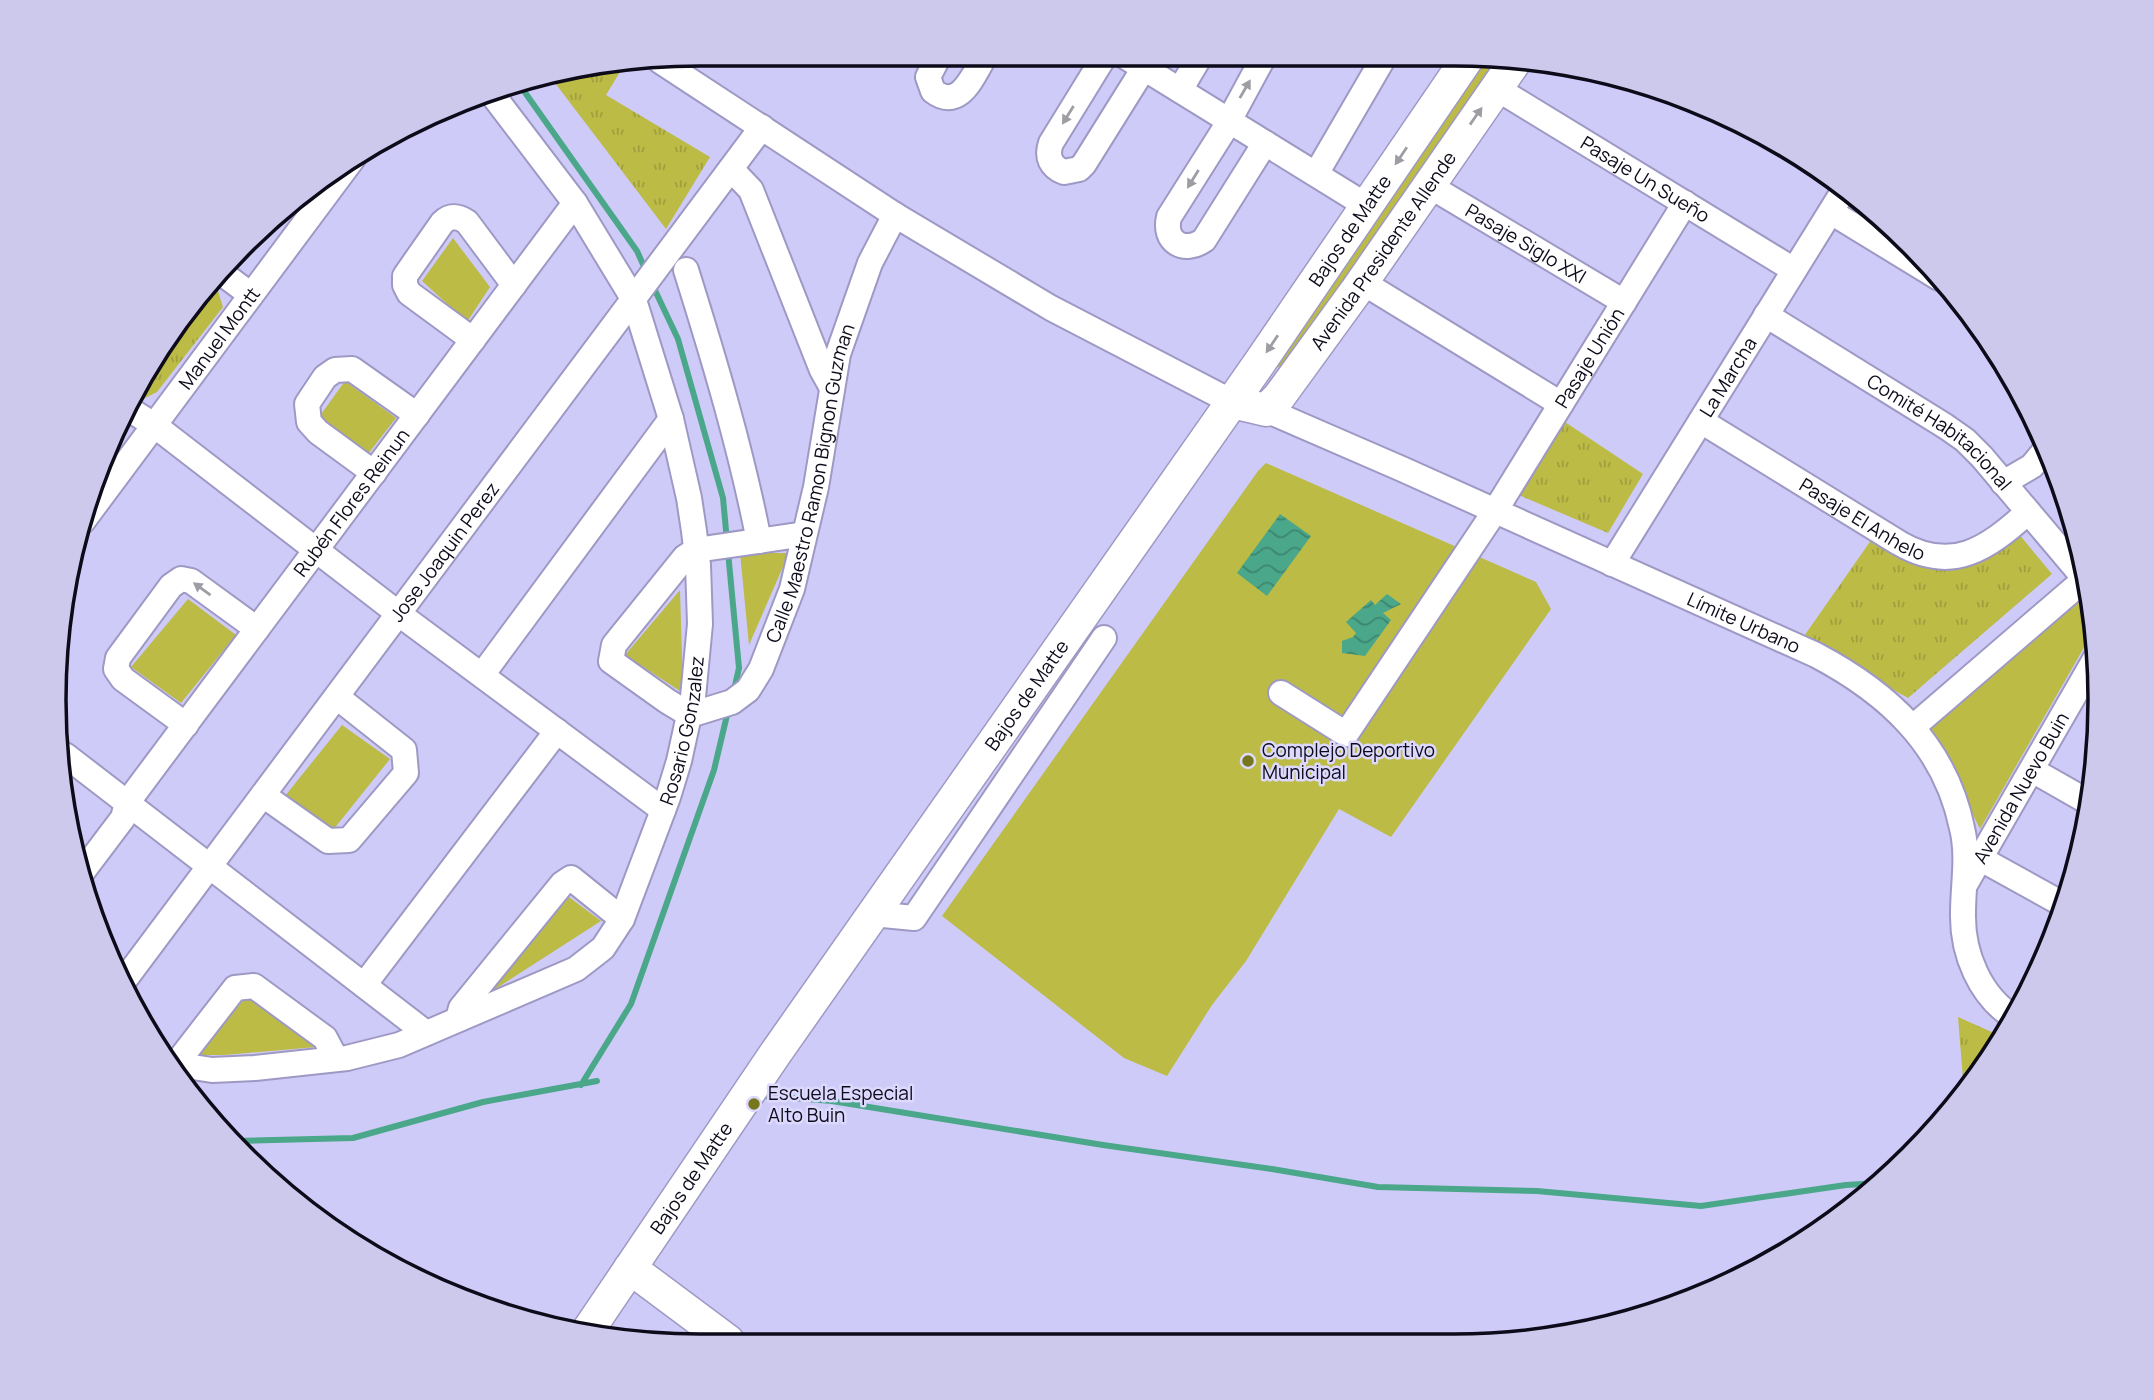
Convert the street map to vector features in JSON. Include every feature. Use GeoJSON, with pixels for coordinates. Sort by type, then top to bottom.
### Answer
{"type":"FeatureCollection","features":[{"type":"Feature","properties":{"kind":"main road","name":"Bajos de Matte"},"geometry":{"type":"LineString","coordinates":[[592,1324],[775,1054],[1232,402],[1461,66]]}},
{"type":"Feature","properties":{"kind":"main road","name":"Avenida Presidente Allende"},"geometry":{"type":"LineString","coordinates":[[1266,410],[1279,397],[1362,282],[1509,69]]}},
{"type":"Feature","properties":{"kind":"main road"},"geometry":{"type":"LineString","coordinates":[[1232,402],[1266,410]]}},
{"type":"Feature","properties":{"kind":"main road"},"geometry":{"type":"LineString","coordinates":[[630,1268],[718,1334]]}},
{"type":"Feature","properties":{"kind":"street"},"geometry":{"type":"LineString","coordinates":[[934,66],[928,77],[933,91],[946,98],[959,95],[979,66]]}},
{"type":"Feature","properties":{"kind":"street"},"geometry":{"type":"LineString","coordinates":[[1098,66],[1051,143],[1049,158],[1052,165],[1065,173],[1079,169],[1084,164],[1133,66]]}},
{"type":"Feature","properties":{"kind":"street"},"geometry":{"type":"LineString","coordinates":[[1140,66],[1367,206]]}},
{"type":"Feature","properties":{"kind":"street"},"geometry":{"type":"LineString","coordinates":[[1180,90],[1194,66]]}},
{"type":"Feature","properties":{"kind":"street"},"geometry":{"type":"LineString","coordinates":[[1259,66],[1169,217],[1168,229],[1172,239],[1177,243],[1194,246],[1204,240],[1265,143]]}},
{"type":"Feature","properties":{"kind":"street"},"geometry":{"type":"LineString","coordinates":[[1316,174],[1379,66]]}},
{"type":"Feature","properties":{"kind":"street"},"geometry":{"type":"LineString","coordinates":[[670,67],[895,215],[1051,308],[1232,402]]}},
{"type":"Feature","properties":{"kind":"street","name":"Pasaje Un Sueño"},"geometry":{"type":"LineString","coordinates":[[1496,88],[1794,270]]}},
{"type":"Feature","properties":{"kind":"street","name":"Rosario Gonzalez"},"geometry":{"type":"LineString","coordinates":[[182,1065],[212,1070],[255,1068],[336,1059],[399,1045],[576,969],[603,948],[622,919],[679,761],[690,715],[699,644],[699,604],[727,545],[689,498],[639,292],[496,100]]}},
{"type":"Feature","properties":{"kind":"street","name":"Jose Joaquin Perez"},"geometry":{"type":"LineString","coordinates":[[130,975],[762,127]]}},
{"type":"Feature","properties":{"kind":"street"},"geometry":{"type":"LineString","coordinates":[[731,169],[751,190],[822,370],[832,388]]}},
{"type":"Feature","properties":{"kind":"street","name":"Pasaje Siglo XXI"},"geometry":{"type":"LineString","coordinates":[[1428,185],[1624,302]]}},
{"type":"Feature","properties":{"kind":"street","name":"Manuel Montt"},"geometry":{"type":"LineString","coordinates":[[99,499],[251,295],[321,192]]}},
{"type":"Feature","properties":{"kind":"street","name":"La Marcha"},"geometry":{"type":"LineString","coordinates":[[1612,564],[1840,197]]}},
{"type":"Feature","properties":{"kind":"street","name":"Rubén Flores Reinun"},"geometry":{"type":"LineString","coordinates":[[88,864],[123,818],[127,803],[575,203]]}},
{"type":"Feature","properties":{"kind":"street","name":"Pasaje Unión"},"geometry":{"type":"LineString","coordinates":[[1281,693],[1346,734],[1495,511],[1685,203]]}},
{"type":"Feature","properties":{"kind":"street"},"geometry":{"type":"LineString","coordinates":[[1831,212],[1909,260]]}},
{"type":"Feature","properties":{"kind":"street","name":"Calle Maestro Ramon Bignon Guzman"},"geometry":{"type":"LineString","coordinates":[[690,715],[727,703],[748,690],[761,669],[792,589],[816,487],[838,354],[870,263],[895,215]]}},
{"type":"Feature","properties":{"kind":"street"},"geometry":{"type":"LineString","coordinates":[[472,340],[409,293],[405,285],[407,272],[442,223],[454,217],[467,222],[514,285]]}},
{"type":"Feature","properties":{"kind":"street"},"geometry":{"type":"LineString","coordinates":[[686,270],[748,482],[727,545]]}},
{"type":"Feature","properties":{"kind":"street"},"geometry":{"type":"LineString","coordinates":[[228,278],[251,295]]}},
{"type":"Feature","properties":{"kind":"street"},"geometry":{"type":"LineString","coordinates":[[1362,282],[1561,404]]}},
{"type":"Feature","properties":{"kind":"street","name":"Comité Habitacional"},"geometry":{"type":"LineString","coordinates":[[1766,315],[1955,433],[1973,449],[2072,564]]}},
{"type":"Feature","properties":{"kind":"street"},"geometry":{"type":"LineString","coordinates":[[374,473],[318,432],[309,422],[307,404],[325,377],[335,370],[352,369],[417,415]]}},
{"type":"Feature","properties":{"kind":"street","name":"Límite Urbano"},"geometry":{"type":"LineString","coordinates":[[1266,410],[1841,668],[1881,696],[1913,727],[1937,762],[1954,798],[1965,847],[1963,927],[1970,958],[1987,992],[2006,1011]]}},
{"type":"Feature","properties":{"kind":"street"},"geometry":{"type":"LineString","coordinates":[[135,413],[663,810]]}},
{"type":"Feature","properties":{"kind":"street"},"geometry":{"type":"LineString","coordinates":[[482,675],[671,419]]}},
{"type":"Feature","properties":{"kind":"street","name":"Pasaje El Anhelo"},"geometry":{"type":"LineString","coordinates":[[1701,421],[1899,543],[1925,555],[1947,557],[1969,554],[1994,541],[2028,512]]}},
{"type":"Feature","properties":{"kind":"street"},"geometry":{"type":"LineString","coordinates":[[2003,483],[2032,466],[2039,458]]}},
{"type":"Feature","properties":{"kind":"street"},"geometry":{"type":"LineString","coordinates":[[690,715],[611,661],[614,645],[685,557],[727,545],[805,534]]}},
{"type":"Feature","properties":{"kind":"street"},"geometry":{"type":"LineString","coordinates":[[186,725],[123,679],[116,669],[118,658],[171,586],[181,579],[191,581],[257,629]]}},
{"type":"Feature","properties":{"kind":"street"},"geometry":{"type":"LineString","coordinates":[[1913,727],[2077,586]]}},
{"type":"Feature","properties":{"kind":"street"},"geometry":{"type":"LineString","coordinates":[[873,914],[914,918],[1104,638]]}},
{"type":"Feature","properties":{"kind":"street","name":"Avenida Nuevo Buin"},"geometry":{"type":"LineString","coordinates":[[1965,884],[2032,770],[2087,686]]}},
{"type":"Feature","properties":{"kind":"street"},"geometry":{"type":"LineString","coordinates":[[263,795],[328,841],[349,840],[406,773],[404,750],[337,697]]}},
{"type":"Feature","properties":{"kind":"street"},"geometry":{"type":"LineString","coordinates":[[363,985],[556,731]]}},
{"type":"Feature","properties":{"kind":"street"},"geometry":{"type":"LineString","coordinates":[[70,759],[426,1033]]}},
{"type":"Feature","properties":{"kind":"street"},"geometry":{"type":"LineString","coordinates":[[2032,770],[2080,797]]}},
{"type":"Feature","properties":{"kind":"street"},"geometry":{"type":"LineString","coordinates":[[1981,859],[2055,900]]}},
{"type":"Feature","properties":{"kind":"street"},"geometry":{"type":"LineString","coordinates":[[458,1019],[461,1008],[562,884],[572,878],[622,919]]}},
{"type":"Feature","properties":{"kind":"street"},"geometry":{"type":"LineString","coordinates":[[176,1057],[235,988],[254,986],[325,1038],[336,1059]]}},
{"type":"Feature","properties":{"kind":"green space"},"geometry":{"type":"Polygon","coordinates":[[[1469,67],[1502,69],[1288,372],[1271,363],[1469,67]]]}},
{"type":"Feature","properties":{"kind":"green space"},"geometry":{"type":"Polygon","coordinates":[[[620,72],[606,95],[710,157],[666,229],[556,84],[620,72]]]}},
{"type":"Feature","properties":{"kind":"green space"},"geometry":{"type":"Polygon","coordinates":[[[453,238],[490,287],[467,322],[422,281],[453,238]]]}},
{"type":"Feature","properties":{"kind":"green space"},"geometry":{"type":"Polygon","coordinates":[[[217,290],[223,307],[157,392],[143,399],[173,348],[217,290]]]}},
{"type":"Feature","properties":{"kind":"green space"},"geometry":{"type":"Polygon","coordinates":[[[345,381],[396,418],[368,454],[319,417],[345,381]]]}},
{"type":"Feature","properties":{"kind":"green space"},"geometry":{"type":"Polygon","coordinates":[[[1559,418],[1643,474],[1608,533],[1514,493],[1559,418]]]}},
{"type":"Feature","properties":{"kind":"green space","name":"Complejo Deportivo Municipal"},"geometry":{"type":"Polygon","coordinates":[[[1266,463],[1536,582],[1551,609],[1391,837],[1339,809],[1246,961],[1212,1005],[1167,1076],[1124,1058],[942,916],[1266,463]]]}},
{"type":"Feature","properties":{"kind":"green space"},"geometry":{"type":"Polygon","coordinates":[[[2018,533],[2052,574],[1908,698],[1802,639],[1874,536],[1921,563],[2018,533]]]}},
{"type":"Feature","properties":{"kind":"green space"},"geometry":{"type":"Polygon","coordinates":[[[740,553],[789,553],[749,645],[740,553]]]}},
{"type":"Feature","properties":{"kind":"green space"},"geometry":{"type":"Polygon","coordinates":[[[680,590],[683,693],[625,655],[680,590]]]}},
{"type":"Feature","properties":{"kind":"green space"},"geometry":{"type":"Polygon","coordinates":[[[2078,596],[2085,646],[1980,829],[1928,724],[2078,596]]]}},
{"type":"Feature","properties":{"kind":"green space"},"geometry":{"type":"Polygon","coordinates":[[[188,599],[236,635],[181,703],[131,667],[188,599]]]}},
{"type":"Feature","properties":{"kind":"green space"},"geometry":{"type":"Polygon","coordinates":[[[342,725],[390,759],[333,830],[285,796],[342,725]]]}},
{"type":"Feature","properties":{"kind":"green space"},"geometry":{"type":"Polygon","coordinates":[[[569,897],[601,921],[489,993],[569,897]]]}},
{"type":"Feature","properties":{"kind":"green space"},"geometry":{"type":"Polygon","coordinates":[[[246,997],[316,1047],[197,1055],[246,997]]]}},
{"type":"Feature","properties":{"kind":"green space"},"geometry":{"type":"Polygon","coordinates":[[[1958,1017],[1993,1033],[1963,1078],[1958,1017]]]}},
{"type":"Feature","properties":{"kind":"water"},"geometry":{"type":"Polygon","coordinates":[[[1280,514],[1311,536],[1267,596],[1237,573],[1280,514]]]}},
{"type":"Feature","properties":{"kind":"water"},"geometry":{"type":"Polygon","coordinates":[[[1387,594],[1401,604],[1383,613],[1391,620],[1365,656],[1342,653],[1342,641],[1356,633],[1346,622],[1371,600],[1375,605],[1387,594]]]}},
{"type":"Feature","properties":{"kind":"waterway"},"geometry":{"type":"LineString","coordinates":[[524,92],[637,251],[646,271]]}},
{"type":"Feature","properties":{"kind":"waterway"},"geometry":{"type":"LineString","coordinates":[[652,284],[678,339],[723,498],[727,541]]}},
{"type":"Feature","properties":{"kind":"waterway"},"geometry":{"type":"LineString","coordinates":[[728,552],[739,668],[734,690]]}},
{"type":"Feature","properties":{"kind":"waterway"},"geometry":{"type":"LineString","coordinates":[[581,1085],[631,1004],[714,770],[728,711]]}},
{"type":"Feature","properties":{"kind":"waterway"},"geometry":{"type":"LineString","coordinates":[[245,1141],[353,1138],[483,1102],[597,1081]]}},
{"type":"Feature","properties":{"kind":"waterway"},"geometry":{"type":"LineString","coordinates":[[766,1096],[832,1101],[1378,1187],[1537,1191],[1701,1206],[1863,1184]]}},
{"type":"Feature","properties":{"kind":"place","name":"Complejo Deportivo Municipal"},"geometry":{"type":"Point","coordinates":[1248,761]}},
{"type":"Feature","properties":{"kind":"place","name":"Escuela Especial Alto Buin"},"geometry":{"type":"Point","coordinates":[754,1104]}}]}
